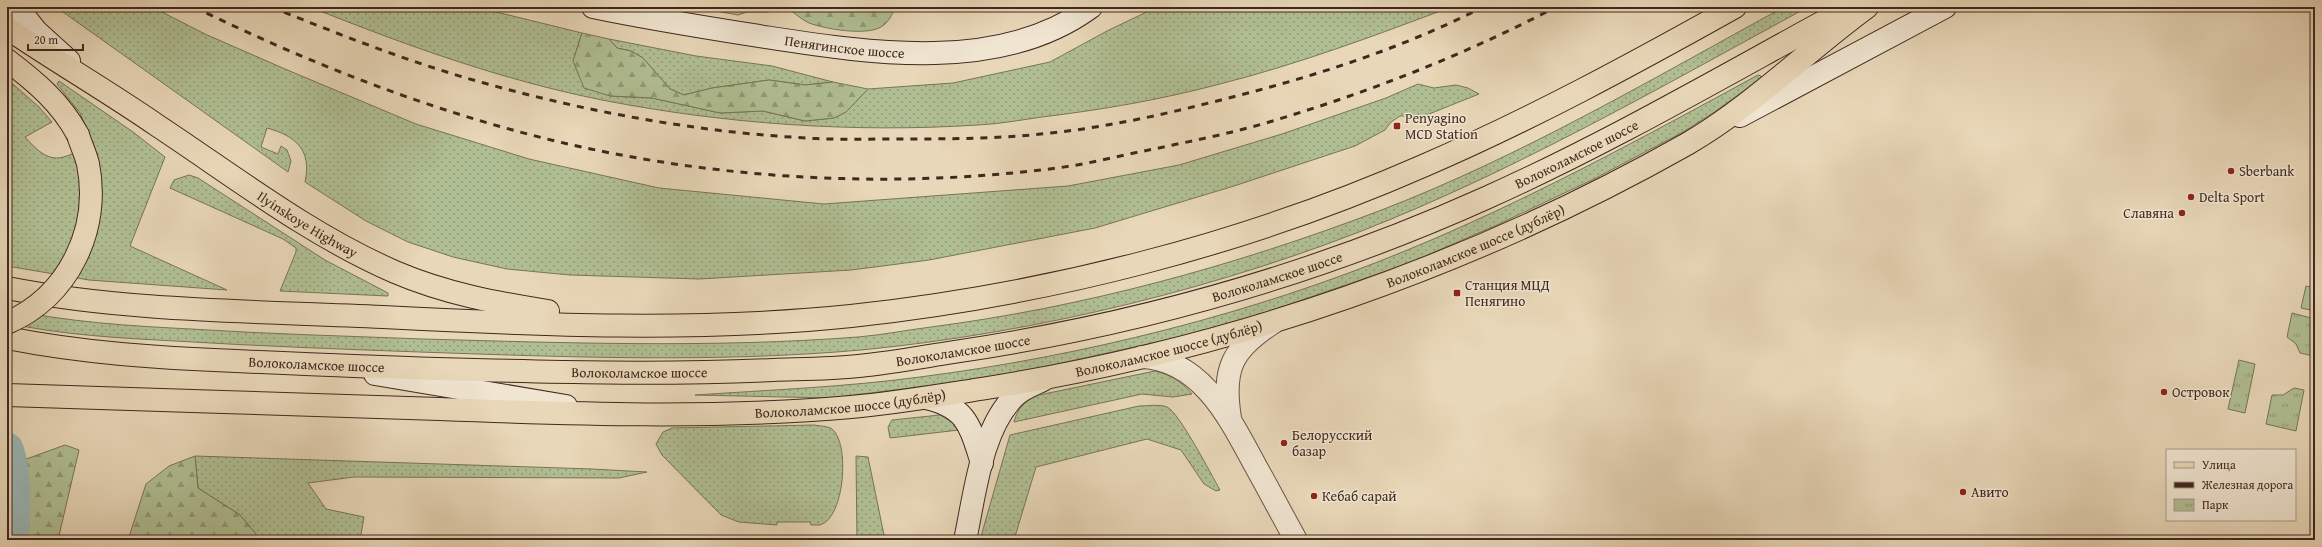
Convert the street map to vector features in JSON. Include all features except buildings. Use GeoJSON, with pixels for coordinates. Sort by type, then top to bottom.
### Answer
{"type":"FeatureCollection","features":[{"type":"Feature","properties":{"kind":"main road"},"geometry":{"type":"LineString","coordinates":[[17,7],[37,32]]}},
{"type":"Feature","properties":{"kind":"main road","name":"Пенягинское шоссе"},"geometry":{"type":"LineString","coordinates":[[593,7],[663,21],[824,46],[908,53],[961,51],[1009,44],[1054,29],[1091,7]]}},
{"type":"Feature","properties":{"kind":"main road"},"geometry":{"type":"LineString","coordinates":[[7,288],[44,295],[178,307],[435,320],[647,326],[750,323],[851,316],[1011,292],[1094,274],[1188,250],[1280,221],[1421,167],[1534,115],[1633,64],[1735,7]]}},
{"type":"Feature","properties":{"kind":"main road","name":"Волоколамское шоссе"},"geometry":{"type":"LineString","coordinates":[[7,338],[78,350],[152,357],[322,365],[581,373],[724,372],[860,366],[986,347],[1095,327],[1182,306],[1301,270],[1394,236],[1485,199],[1581,152],[1851,7]]}},
{"type":"Feature","properties":{"kind":"main road","name":"Волоколамское шоссе (дублёр)"},"geometry":{"type":"LineString","coordinates":[[611,414],[738,413],[835,408],[926,398],[1044,379],[1142,357],[1280,318],[1375,288],[1438,264],[1609,185],[1691,142],[1730,116],[1867,7]]}},
{"type":"Feature","properties":{"kind":"main road"},"geometry":{"type":"LineString","coordinates":[[1691,142],[1945,7]]}},
{"type":"Feature","properties":{"kind":"main road"},"geometry":{"type":"LineString","coordinates":[[7,10],[37,32],[64,57],[108,92]]}},
{"type":"Feature","properties":{"kind":"main road","name":"Ilyinskoye Highway"},"geometry":{"type":"LineString","coordinates":[[7,28],[108,92],[291,215],[345,248],[396,272],[447,291],[505,305],[647,326]]}},
{"type":"Feature","properties":{"kind":"main road"},"geometry":{"type":"LineString","coordinates":[[7,60],[55,100],[69,119],[78,135],[88,164],[91,190],[90,214],[84,242],[72,266],[58,285],[36,305],[7,323]]}},
{"type":"Feature","properties":{"kind":"main road"},"geometry":{"type":"LineString","coordinates":[[1230,419],[1226,392],[1227,379],[1235,356],[1260,331],[1280,318]]}},
{"type":"Feature","properties":{"kind":"main road"},"geometry":{"type":"LineString","coordinates":[[1142,357],[1165,360],[1182,368],[1205,386],[1230,419],[1296,540]]}},
{"type":"Feature","properties":{"kind":"main road"},"geometry":{"type":"LineString","coordinates":[[322,365],[611,414]]}},
{"type":"Feature","properties":{"kind":"main road"},"geometry":{"type":"LineString","coordinates":[[965,540],[982,463],[993,430],[1006,406],[1017,394],[1044,379]]}},
{"type":"Feature","properties":{"kind":"main road"},"geometry":{"type":"LineString","coordinates":[[7,395],[611,414]]}},
{"type":"Feature","properties":{"kind":"main road"},"geometry":{"type":"LineString","coordinates":[[926,398],[945,402],[960,413],[972,430],[982,463]]}},
{"type":"Feature","properties":{"kind":"green space"},"geometry":{"type":"Polygon","coordinates":[[[56,7],[152,7],[205,34],[416,124],[529,159],[659,188],[824,204],[1068,186],[1179,165],[1282,134],[1386,98],[1418,84],[1434,88],[1456,85],[1468,88],[1479,94],[1424,116],[1400,116],[1391,122],[1385,130],[1355,146],[1234,186],[1095,228],[929,260],[851,270],[699,279],[570,275],[507,269],[453,257],[408,242],[366,221],[305,182],[307,171],[304,153],[294,140],[277,131],[267,128],[261,147],[278,154],[281,146],[287,150],[291,161],[288,172],[56,7]]]}},
{"type":"Feature","properties":{"kind":"green space"},"geometry":{"type":"Polygon","coordinates":[[[310,7],[476,7],[582,33],[573,61],[610,96],[652,98],[720,113],[763,111],[805,121],[834,118],[846,112],[868,89],[953,83],[1050,62],[1107,31],[1157,7],[1451,7],[1364,39],[1276,68],[1246,77],[1151,100],[1108,108],[994,124],[884,128],[837,127],[742,121],[602,100],[565,92],[491,72],[418,48],[310,7]]]}},
{"type":"Feature","properties":{"kind":"green space"},"geometry":{"type":"Polygon","coordinates":[[[695,7],[786,7],[767,12],[747,12],[738,15],[695,7]]]}},
{"type":"Feature","properties":{"kind":"green space"},"geometry":{"type":"Polygon","coordinates":[[[786,7],[895,7],[888,21],[881,27],[866,31],[845,31],[809,23],[786,7]]]}},
{"type":"Feature","properties":{"kind":"green space"},"geometry":{"type":"Polygon","coordinates":[[[1784,7],[1808,7],[1653,92],[1549,146],[1443,197],[1389,220],[1327,244],[1197,286],[1130,304],[995,332],[861,350],[751,356],[640,358],[419,352],[133,339],[49,330],[7,323],[7,309],[99,323],[249,332],[532,342],[695,344],[749,343],[858,337],[989,319],[1102,296],[1214,267],[1269,250],[1379,211],[1431,190],[1534,142],[1635,89],[1784,7]]]}},
{"type":"Feature","properties":{"kind":"green space"},"geometry":{"type":"Polygon","coordinates":[[[582,33],[609,39],[617,48],[631,51],[643,58],[670,89],[684,95],[712,88],[769,80],[805,85],[833,82],[868,89],[846,112],[834,118],[805,121],[763,111],[720,113],[652,98],[610,96],[584,88],[573,61],[582,33]]]}},
{"type":"Feature","properties":{"kind":"green space"},"geometry":{"type":"Polygon","coordinates":[[[609,39],[696,56],[772,66],[833,82],[805,85],[769,80],[712,88],[684,95],[670,89],[643,58],[631,51],[617,48],[609,39]]]}},
{"type":"Feature","properties":{"kind":"green space"},"geometry":{"type":"Polygon","coordinates":[[[1758,75],[1761,76],[1760,79],[1713,113],[1683,132],[1594,179],[1497,225],[1407,264],[1270,311],[1184,336],[998,377],[830,398],[695,395],[864,383],[981,368],[1105,345],[1227,313],[1347,274],[1450,232],[1584,168],[1758,75]]]}},
{"type":"Feature","properties":{"kind":"green space"},"geometry":{"type":"Polygon","coordinates":[[[7,79],[39,107],[52,122],[25,137],[34,147],[49,157],[64,157],[92,143],[80,113],[57,84],[59,81],[133,132],[165,157],[130,246],[227,290],[89,280],[7,266],[7,79]]]}},
{"type":"Feature","properties":{"kind":"green space"},"geometry":{"type":"Polygon","coordinates":[[[189,175],[198,178],[325,260],[388,293],[388,296],[280,291],[296,252],[296,248],[283,239],[170,188],[174,180],[189,175]]]}},
{"type":"Feature","properties":{"kind":"green space"},"geometry":{"type":"Polygon","coordinates":[[[2306,286],[2315,288],[2315,311],[2301,308],[2306,286]]]}},
{"type":"Feature","properties":{"kind":"green space"},"geometry":{"type":"Polygon","coordinates":[[[2292,313],[2315,319],[2315,344],[2313,356],[2300,353],[2296,344],[2287,337],[2292,313]]]}},
{"type":"Feature","properties":{"kind":"green space"},"geometry":{"type":"Polygon","coordinates":[[[2239,360],[2255,364],[2245,413],[2228,409],[2239,360]]]}},
{"type":"Feature","properties":{"kind":"green space"},"geometry":{"type":"Polygon","coordinates":[[[1155,371],[1166,374],[1175,379],[1184,385],[1192,394],[1173,397],[1142,394],[1014,422],[1020,408],[1039,395],[1155,371]]]}},
{"type":"Feature","properties":{"kind":"green space"},"geometry":{"type":"Polygon","coordinates":[[[2294,388],[2304,390],[2296,431],[2266,424],[2272,395],[2283,395],[2294,388]]]}},
{"type":"Feature","properties":{"kind":"green space"},"geometry":{"type":"Polygon","coordinates":[[[1139,406],[1164,406],[1172,411],[1187,432],[1220,490],[1216,491],[1204,484],[1181,450],[1147,439],[1036,467],[1014,540],[980,540],[1010,435],[1139,406]]]}},
{"type":"Feature","properties":{"kind":"green space"},"geometry":{"type":"Polygon","coordinates":[[[940,415],[955,424],[959,430],[890,438],[888,427],[892,420],[940,415]]]}},
{"type":"Feature","properties":{"kind":"green space"},"geometry":{"type":"Polygon","coordinates":[[[814,425],[832,429],[838,437],[843,464],[840,495],[835,509],[828,519],[820,525],[811,525],[810,522],[777,522],[777,525],[739,522],[721,515],[662,455],[656,444],[663,432],[672,428],[814,425]]]}},
{"type":"Feature","properties":{"kind":"green space"},"geometry":{"type":"Polygon","coordinates":[[[65,445],[79,450],[58,540],[7,540],[7,466],[65,445]]]}},
{"type":"Feature","properties":{"kind":"green space"},"geometry":{"type":"Polygon","coordinates":[[[195,456],[647,472],[619,478],[354,477],[308,483],[326,509],[364,517],[360,540],[261,540],[240,515],[198,488],[195,456]]]}},
{"type":"Feature","properties":{"kind":"green space"},"geometry":{"type":"Polygon","coordinates":[[[195,456],[198,488],[240,515],[261,540],[128,540],[146,484],[169,466],[195,456]]]}},
{"type":"Feature","properties":{"kind":"green space"},"geometry":{"type":"Polygon","coordinates":[[[856,456],[868,457],[885,540],[857,540],[856,456]]]}},
{"type":"Feature","properties":{"kind":"waterway"},"geometry":{"type":"LineString","coordinates":[[7,449],[12,469],[14,494],[11,540]]}},
{"type":"Feature","properties":{"kind":"railway"},"geometry":{"type":"LineString","coordinates":[[194,7],[284,49],[330,68],[424,103],[519,132],[568,144],[688,166],[749,173],[873,179],[934,178],[1057,168],[1093,162],[1233,132],[1315,108],[1386,83],[1489,40],[1556,7]]}},
{"type":"Feature","properties":{"kind":"railway"},"geometry":{"type":"LineString","coordinates":[[271,7],[430,67],[484,83],[563,103],[603,112],[684,126],[765,135],[828,139],[992,138],[1076,130],[1150,117],[1248,93],[1338,67],[1426,34],[1483,7]]}},
{"type":"Feature","properties":{"kind":"place","name":"Penyagino MCD Station"},"geometry":{"type":"Point","coordinates":[1397,126]}},
{"type":"Feature","properties":{"kind":"place","name":"Sberbank"},"geometry":{"type":"Point","coordinates":[2231,171]}},
{"type":"Feature","properties":{"kind":"place","name":"Delta Sport"},"geometry":{"type":"Point","coordinates":[2191,197]}},
{"type":"Feature","properties":{"kind":"place","name":"Славяна"},"geometry":{"type":"Point","coordinates":[2182,213]}},
{"type":"Feature","properties":{"kind":"place","name":"Станция МЦД Пенягино"},"geometry":{"type":"Point","coordinates":[1457,293]}},
{"type":"Feature","properties":{"kind":"place","name":"Островок"},"geometry":{"type":"Point","coordinates":[2164,392]}},
{"type":"Feature","properties":{"kind":"place","name":"Белорусский базар"},"geometry":{"type":"Point","coordinates":[1284,443]}},
{"type":"Feature","properties":{"kind":"place","name":"Авито"},"geometry":{"type":"Point","coordinates":[1963,492]}},
{"type":"Feature","properties":{"kind":"place","name":"Кебаб сарай"},"geometry":{"type":"Point","coordinates":[1314,496]}}]}
